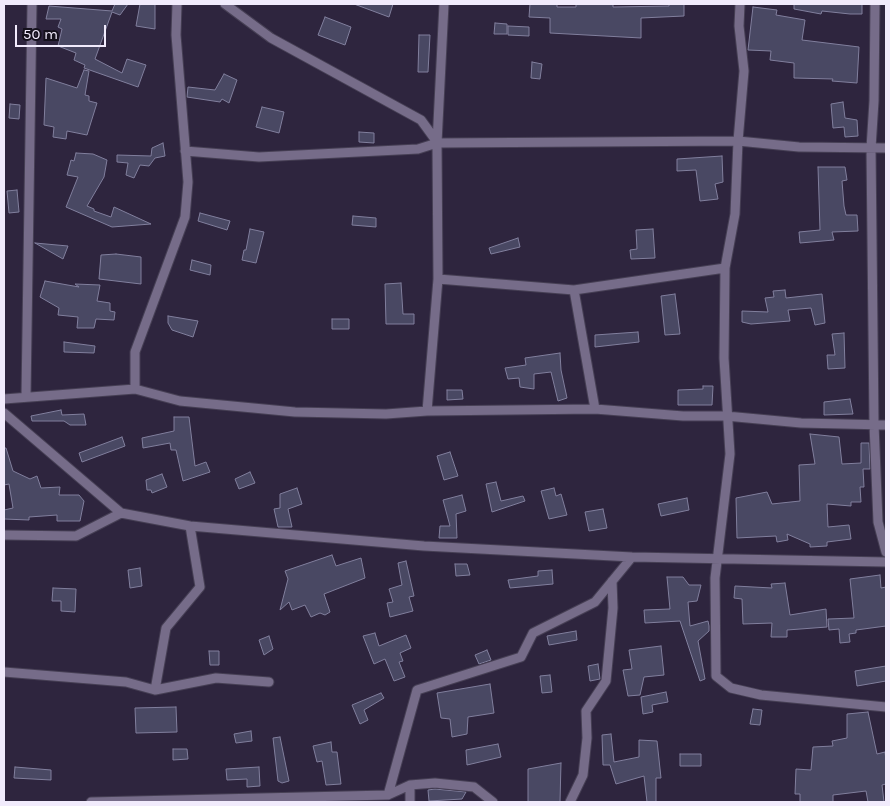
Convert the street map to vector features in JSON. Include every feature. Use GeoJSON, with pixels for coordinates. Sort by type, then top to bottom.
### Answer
{"type":"FeatureCollection","features":[{"type":"Feature","properties":{"kind":"street"},"geometry":{"type":"LineString","coordinates":[[26,396],[32,4]]}},
{"type":"Feature","properties":{"kind":"street"},"geometry":{"type":"LineString","coordinates":[[135,389],[135,352],[185,217],[188,182],[176,35],[176,4]]}},
{"type":"Feature","properties":{"kind":"street"},"geometry":{"type":"LineString","coordinates":[[225,4],[271,38],[421,120],[437,143]]}},
{"type":"Feature","properties":{"kind":"street"},"geometry":{"type":"LineString","coordinates":[[427,411],[438,279],[437,143],[444,4]]}},
{"type":"Feature","properties":{"kind":"street"},"geometry":{"type":"LineString","coordinates":[[740,4],[739,26],[744,71],[738,141],[735,214],[726,268],[724,358],[726,416],[730,454],[714,578],[716,676],[731,688],[761,695],[886,707]]}},
{"type":"Feature","properties":{"kind":"street"},"geometry":{"type":"LineString","coordinates":[[875,4],[874,101],[871,148],[874,424],[878,522],[886,552]]}},
{"type":"Feature","properties":{"kind":"street"},"geometry":{"type":"LineString","coordinates":[[185,151],[260,157],[418,148],[437,143],[738,141],[799,147],[886,148]]}},
{"type":"Feature","properties":{"kind":"street"},"geometry":{"type":"LineString","coordinates":[[438,279],[574,290],[726,268]]}},
{"type":"Feature","properties":{"kind":"street"},"geometry":{"type":"LineString","coordinates":[[574,290],[595,409]]}},
{"type":"Feature","properties":{"kind":"street"},"geometry":{"type":"LineString","coordinates":[[4,399],[135,389],[180,401],[295,412],[386,414],[427,411],[595,409],[683,416],[726,416],[801,423],[886,425]]}},
{"type":"Feature","properties":{"kind":"street"},"geometry":{"type":"LineString","coordinates":[[4,413],[121,513],[190,526],[424,546],[632,557],[886,562]]}},
{"type":"Feature","properties":{"kind":"street"},"geometry":{"type":"LineString","coordinates":[[4,534],[76,536],[121,513]]}},
{"type":"Feature","properties":{"kind":"street"},"geometry":{"type":"LineString","coordinates":[[155,690],[166,628],[200,587],[190,526]]}},
{"type":"Feature","properties":{"kind":"street"},"geometry":{"type":"LineString","coordinates":[[388,795],[417,690],[521,657],[533,632],[595,602],[632,557]]}},
{"type":"Feature","properties":{"kind":"street"},"geometry":{"type":"LineString","coordinates":[[570,802],[583,774],[586,711],[606,681],[613,608],[612,582]]}},
{"type":"Feature","properties":{"kind":"street"},"geometry":{"type":"LineString","coordinates":[[4,672],[126,682],[155,690],[216,678],[269,682]]}},
{"type":"Feature","properties":{"kind":"street"},"geometry":{"type":"LineString","coordinates":[[90,802],[388,795],[410,785],[435,783],[474,787],[493,802]]}},
{"type":"Feature","properties":{"kind":"street"},"geometry":{"type":"LineString","coordinates":[[410,785],[410,802]]}},
{"type":"Feature","properties":{"kind":"building"},"geometry":{"type":"Polygon","coordinates":[[[115,4],[128,4],[120,15],[112,12],[95,59],[122,73],[127,59],[146,65],[138,87],[84,68],[85,65],[74,60],[76,53],[58,46],[62,29],[58,27],[61,19],[46,19],[49,6],[112,11],[115,4]]]}},
{"type":"Feature","properties":{"kind":"building"},"geometry":{"type":"Polygon","coordinates":[[[140,4],[155,4],[155,29],[136,26],[140,4]]]}},
{"type":"Feature","properties":{"kind":"building"},"geometry":{"type":"Polygon","coordinates":[[[354,4],[393,4],[389,17],[354,4]]]}},
{"type":"Feature","properties":{"kind":"building"},"geometry":{"type":"Polygon","coordinates":[[[530,4],[557,4],[557,7],[576,7],[576,4],[613,4],[613,7],[684,4],[684,16],[641,18],[641,38],[550,33],[550,18],[529,17],[530,4]]]}},
{"type":"Feature","properties":{"kind":"building"},"geometry":{"type":"Polygon","coordinates":[[[794,4],[862,4],[862,14],[822,11],[821,14],[794,9],[794,4]]]}},
{"type":"Feature","properties":{"kind":"building"},"geometry":{"type":"Polygon","coordinates":[[[753,7],[777,10],[776,15],[805,20],[802,40],[859,47],[857,83],[832,81],[833,79],[794,78],[794,63],[770,60],[771,51],[748,50],[753,7]]]}},
{"type":"Feature","properties":{"kind":"building"},"geometry":{"type":"Polygon","coordinates":[[[325,17],[351,27],[345,45],[318,35],[325,17]]]}},
{"type":"Feature","properties":{"kind":"building"},"geometry":{"type":"Polygon","coordinates":[[[495,23],[507,24],[507,34],[494,34],[495,23]]]}},
{"type":"Feature","properties":{"kind":"building"},"geometry":{"type":"Polygon","coordinates":[[[508,26],[529,27],[529,36],[508,35],[508,26]]]}},
{"type":"Feature","properties":{"kind":"building"},"geometry":{"type":"Polygon","coordinates":[[[419,35],[430,35],[428,72],[418,72],[419,35]]]}},
{"type":"Feature","properties":{"kind":"building"},"geometry":{"type":"Polygon","coordinates":[[[532,62],[542,64],[540,79],[531,78],[532,62]]]}},
{"type":"Feature","properties":{"kind":"building"},"geometry":{"type":"Polygon","coordinates":[[[84,70],[89,71],[85,95],[89,96],[89,101],[97,103],[87,135],[67,131],[66,139],[53,137],[54,127],[44,125],[46,78],[77,88],[84,70]]]}},
{"type":"Feature","properties":{"kind":"building"},"geometry":{"type":"Polygon","coordinates":[[[224,74],[237,80],[229,103],[222,99],[220,102],[187,97],[188,87],[215,90],[224,74]]]}},
{"type":"Feature","properties":{"kind":"building"},"geometry":{"type":"Polygon","coordinates":[[[843,102],[845,118],[857,120],[858,136],[845,137],[844,127],[833,128],[831,104],[843,102]]]}},
{"type":"Feature","properties":{"kind":"building"},"geometry":{"type":"Polygon","coordinates":[[[10,104],[20,105],[19,119],[9,118],[10,104]]]}},
{"type":"Feature","properties":{"kind":"building"},"geometry":{"type":"Polygon","coordinates":[[[262,107],[284,112],[279,133],[256,127],[262,107]]]}},
{"type":"Feature","properties":{"kind":"building"},"geometry":{"type":"Polygon","coordinates":[[[359,132],[374,133],[374,143],[359,142],[359,132]]]}},
{"type":"Feature","properties":{"kind":"building"},"geometry":{"type":"Polygon","coordinates":[[[163,143],[165,156],[155,158],[149,166],[140,165],[134,178],[126,175],[128,163],[117,162],[117,155],[151,156],[152,148],[163,143]]]}},
{"type":"Feature","properties":{"kind":"building"},"geometry":{"type":"Polygon","coordinates":[[[76,153],[93,154],[107,160],[104,177],[87,206],[94,209],[94,211],[111,217],[114,207],[151,224],[112,227],[66,207],[78,177],[67,175],[71,160],[74,161],[76,153]]]}},
{"type":"Feature","properties":{"kind":"building"},"geometry":{"type":"Polygon","coordinates":[[[722,156],[723,182],[715,184],[718,199],[700,201],[696,170],[677,171],[677,159],[722,156]]]}},
{"type":"Feature","properties":{"kind":"building"},"geometry":{"type":"Polygon","coordinates":[[[818,167],[845,167],[847,180],[842,181],[844,206],[846,215],[857,215],[858,231],[832,232],[834,240],[800,243],[799,232],[820,230],[818,167]]]}},
{"type":"Feature","properties":{"kind":"building"},"geometry":{"type":"Polygon","coordinates":[[[17,190],[19,212],[9,213],[7,191],[17,190]]]}},
{"type":"Feature","properties":{"kind":"building"},"geometry":{"type":"Polygon","coordinates":[[[200,213],[230,221],[227,230],[198,221],[200,213]]]}},
{"type":"Feature","properties":{"kind":"building"},"geometry":{"type":"Polygon","coordinates":[[[353,216],[376,218],[376,227],[352,225],[353,216]]]}},
{"type":"Feature","properties":{"kind":"building"},"geometry":{"type":"Polygon","coordinates":[[[250,229],[264,232],[256,263],[242,260],[250,229]]]}},
{"type":"Feature","properties":{"kind":"building"},"geometry":{"type":"Polygon","coordinates":[[[653,229],[655,258],[631,259],[630,250],[637,249],[636,230],[653,229]]]}},
{"type":"Feature","properties":{"kind":"building"},"geometry":{"type":"Polygon","coordinates":[[[518,238],[520,247],[491,254],[489,248],[518,238]]]}},
{"type":"Feature","properties":{"kind":"building"},"geometry":{"type":"Polygon","coordinates":[[[35,243],[68,246],[63,259],[35,243]]]}},
{"type":"Feature","properties":{"kind":"building"},"geometry":{"type":"Polygon","coordinates":[[[116,254],[141,257],[141,284],[99,279],[101,255],[116,254]]]}},
{"type":"Feature","properties":{"kind":"building"},"geometry":{"type":"Polygon","coordinates":[[[192,260],[211,265],[210,275],[190,270],[192,260]]]}},
{"type":"Feature","properties":{"kind":"building"},"geometry":{"type":"Polygon","coordinates":[[[45,281],[79,287],[75,284],[100,285],[97,301],[110,303],[110,311],[115,312],[114,320],[96,319],[94,328],[77,328],[78,317],[58,315],[59,308],[40,297],[45,281]]]}},
{"type":"Feature","properties":{"kind":"building"},"geometry":{"type":"Polygon","coordinates":[[[401,283],[403,314],[414,314],[414,324],[386,324],[385,284],[401,283]]]}},
{"type":"Feature","properties":{"kind":"building"},"geometry":{"type":"Polygon","coordinates":[[[785,290],[786,298],[822,294],[825,323],[815,325],[811,308],[788,310],[790,321],[751,324],[742,322],[742,311],[768,312],[765,298],[774,297],[773,291],[785,290]]]}},
{"type":"Feature","properties":{"kind":"building"},"geometry":{"type":"Polygon","coordinates":[[[675,294],[680,334],[665,335],[661,296],[675,294]]]}},
{"type":"Feature","properties":{"kind":"building"},"geometry":{"type":"Polygon","coordinates":[[[168,316],[198,321],[193,337],[172,330],[168,323],[168,316]]]}},
{"type":"Feature","properties":{"kind":"building"},"geometry":{"type":"Polygon","coordinates":[[[332,319],[349,319],[349,329],[332,329],[332,319]]]}},
{"type":"Feature","properties":{"kind":"building"},"geometry":{"type":"Polygon","coordinates":[[[638,332],[639,342],[595,347],[595,335],[638,332]]]}},
{"type":"Feature","properties":{"kind":"building"},"geometry":{"type":"Polygon","coordinates":[[[844,333],[845,368],[828,369],[827,355],[835,355],[832,334],[844,333]]]}},
{"type":"Feature","properties":{"kind":"building"},"geometry":{"type":"Polygon","coordinates":[[[64,342],[95,346],[94,353],[64,352],[64,342]]]}},
{"type":"Feature","properties":{"kind":"building"},"geometry":{"type":"Polygon","coordinates":[[[560,353],[561,370],[567,398],[558,401],[551,372],[534,374],[534,389],[520,387],[519,378],[508,379],[505,368],[526,365],[525,358],[560,353]]]}},
{"type":"Feature","properties":{"kind":"building"},"geometry":{"type":"Polygon","coordinates":[[[703,386],[713,386],[712,405],[678,405],[678,390],[703,389],[703,386]]]}},
{"type":"Feature","properties":{"kind":"building"},"geometry":{"type":"Polygon","coordinates":[[[447,390],[462,390],[463,399],[447,400],[447,390]]]}},
{"type":"Feature","properties":{"kind":"building"},"geometry":{"type":"Polygon","coordinates":[[[850,399],[853,414],[824,415],[824,402],[850,399]]]}},
{"type":"Feature","properties":{"kind":"building"},"geometry":{"type":"Polygon","coordinates":[[[61,410],[62,415],[84,414],[86,425],[70,425],[64,421],[32,421],[31,416],[61,410]]]}},
{"type":"Feature","properties":{"kind":"building"},"geometry":{"type":"Polygon","coordinates":[[[174,417],[189,417],[195,466],[206,462],[210,472],[183,481],[176,450],[171,450],[170,443],[143,448],[142,438],[174,431],[174,417]]]}},
{"type":"Feature","properties":{"kind":"building"},"geometry":{"type":"Polygon","coordinates":[[[810,434],[839,437],[842,464],[861,463],[861,443],[869,443],[870,469],[863,469],[864,487],[860,487],[861,502],[851,502],[851,506],[827,504],[828,527],[849,525],[851,539],[827,542],[827,546],[810,547],[810,544],[787,534],[788,540],[777,542],[776,536],[737,538],[736,498],[767,492],[772,504],[800,501],[799,465],[815,464],[810,434]]]}},
{"type":"Feature","properties":{"kind":"building"},"geometry":{"type":"Polygon","coordinates":[[[122,437],[125,446],[82,462],[79,453],[122,437]]]}},
{"type":"Feature","properties":{"kind":"building"},"geometry":{"type":"Polygon","coordinates":[[[4,448],[6,448],[13,471],[30,479],[37,476],[41,488],[60,487],[59,495],[79,495],[84,501],[80,521],[57,521],[57,515],[29,517],[29,520],[4,519],[4,510],[13,508],[9,484],[4,485],[4,448]]]}},
{"type":"Feature","properties":{"kind":"building"},"geometry":{"type":"Polygon","coordinates":[[[450,452],[458,476],[444,480],[437,456],[450,452]]]}},
{"type":"Feature","properties":{"kind":"building"},"geometry":{"type":"Polygon","coordinates":[[[250,472],[255,483],[239,489],[235,479],[250,472]]]}},
{"type":"Feature","properties":{"kind":"building"},"geometry":{"type":"Polygon","coordinates":[[[162,474],[167,487],[152,493],[151,490],[147,490],[146,480],[162,474]]]}},
{"type":"Feature","properties":{"kind":"building"},"geometry":{"type":"Polygon","coordinates":[[[496,482],[501,501],[523,496],[525,501],[492,512],[486,484],[496,482]]]}},
{"type":"Feature","properties":{"kind":"building"},"geometry":{"type":"Polygon","coordinates":[[[297,488],[302,504],[288,509],[292,527],[278,527],[274,509],[280,508],[280,494],[297,488]]]}},
{"type":"Feature","properties":{"kind":"building"},"geometry":{"type":"Polygon","coordinates":[[[554,488],[556,496],[561,494],[567,515],[549,519],[541,491],[554,488]]]}},
{"type":"Feature","properties":{"kind":"building"},"geometry":{"type":"Polygon","coordinates":[[[462,495],[466,511],[456,514],[457,538],[439,538],[440,526],[450,526],[443,500],[462,495]]]}},
{"type":"Feature","properties":{"kind":"building"},"geometry":{"type":"Polygon","coordinates":[[[687,498],[689,510],[661,516],[658,504],[687,498]]]}},
{"type":"Feature","properties":{"kind":"building"},"geometry":{"type":"Polygon","coordinates":[[[603,509],[607,528],[589,531],[585,512],[603,509]]]}},
{"type":"Feature","properties":{"kind":"building"},"geometry":{"type":"Polygon","coordinates":[[[332,555],[336,566],[361,558],[365,578],[324,594],[330,612],[325,615],[320,613],[311,617],[305,605],[292,610],[289,602],[280,610],[288,579],[285,571],[332,555]]]}},
{"type":"Feature","properties":{"kind":"building"},"geometry":{"type":"Polygon","coordinates":[[[406,561],[414,596],[409,597],[413,611],[390,617],[387,603],[393,602],[389,589],[402,585],[398,563],[406,561]]]}},
{"type":"Feature","properties":{"kind":"building"},"geometry":{"type":"Polygon","coordinates":[[[455,564],[467,564],[470,575],[456,576],[455,564]]]}},
{"type":"Feature","properties":{"kind":"building"},"geometry":{"type":"Polygon","coordinates":[[[140,568],[142,586],[130,588],[128,570],[140,568]]]}},
{"type":"Feature","properties":{"kind":"building"},"geometry":{"type":"Polygon","coordinates":[[[552,570],[553,584],[510,588],[508,580],[538,576],[538,571],[552,570]]]}},
{"type":"Feature","properties":{"kind":"building"},"geometry":{"type":"Polygon","coordinates":[[[880,575],[881,588],[886,587],[886,626],[856,630],[856,633],[849,634],[850,642],[840,643],[839,629],[829,630],[828,619],[854,618],[850,579],[880,575]]]}},
{"type":"Feature","properties":{"kind":"building"},"geometry":{"type":"Polygon","coordinates":[[[667,577],[683,577],[689,585],[701,585],[697,601],[688,602],[690,626],[708,621],[709,626],[709,631],[698,641],[705,679],[700,681],[680,621],[645,623],[644,610],[670,609],[667,577]]]}},
{"type":"Feature","properties":{"kind":"building"},"geometry":{"type":"Polygon","coordinates":[[[785,583],[790,615],[826,609],[827,627],[787,630],[787,637],[771,637],[772,623],[743,624],[742,599],[734,598],[735,586],[772,588],[771,584],[785,583]]]}},
{"type":"Feature","properties":{"kind":"building"},"geometry":{"type":"Polygon","coordinates":[[[53,588],[76,589],[75,612],[61,611],[61,601],[52,601],[53,588]]]}},
{"type":"Feature","properties":{"kind":"building"},"geometry":{"type":"Polygon","coordinates":[[[576,631],[577,640],[549,645],[547,636],[576,631]]]}},
{"type":"Feature","properties":{"kind":"building"},"geometry":{"type":"Polygon","coordinates":[[[375,633],[379,646],[406,635],[411,648],[400,653],[403,661],[399,662],[405,677],[394,681],[385,659],[374,664],[363,636],[375,633]]]}},
{"type":"Feature","properties":{"kind":"building"},"geometry":{"type":"Polygon","coordinates":[[[269,636],[273,649],[264,655],[259,640],[269,636]]]}},
{"type":"Feature","properties":{"kind":"building"},"geometry":{"type":"Polygon","coordinates":[[[661,646],[664,675],[644,677],[640,695],[628,696],[623,670],[632,669],[629,650],[661,646]]]}},
{"type":"Feature","properties":{"kind":"building"},"geometry":{"type":"Polygon","coordinates":[[[487,650],[491,660],[479,664],[475,655],[487,650]]]}},
{"type":"Feature","properties":{"kind":"building"},"geometry":{"type":"Polygon","coordinates":[[[209,651],[219,651],[219,665],[210,665],[209,651]]]}},
{"type":"Feature","properties":{"kind":"building"},"geometry":{"type":"Polygon","coordinates":[[[598,664],[600,679],[590,681],[588,666],[598,664]]]}},
{"type":"Feature","properties":{"kind":"building"},"geometry":{"type":"Polygon","coordinates":[[[886,666],[886,681],[857,686],[855,671],[886,666]]]}},
{"type":"Feature","properties":{"kind":"building"},"geometry":{"type":"Polygon","coordinates":[[[550,675],[552,692],[542,693],[540,676],[550,675]]]}},
{"type":"Feature","properties":{"kind":"building"},"geometry":{"type":"Polygon","coordinates":[[[490,684],[494,713],[468,717],[467,734],[452,737],[450,719],[441,718],[437,693],[490,684]]]}},
{"type":"Feature","properties":{"kind":"building"},"geometry":{"type":"Polygon","coordinates":[[[666,692],[668,702],[652,705],[653,712],[643,714],[641,697],[666,692]]]}},
{"type":"Feature","properties":{"kind":"building"},"geometry":{"type":"Polygon","coordinates":[[[381,693],[384,698],[364,710],[368,720],[360,724],[352,705],[381,693]]]}},
{"type":"Feature","properties":{"kind":"building"},"geometry":{"type":"Polygon","coordinates":[[[176,707],[177,732],[136,733],[135,708],[176,707]]]}},
{"type":"Feature","properties":{"kind":"building"},"geometry":{"type":"Polygon","coordinates":[[[753,709],[762,710],[760,725],[750,724],[753,709]]]}},
{"type":"Feature","properties":{"kind":"building"},"geometry":{"type":"Polygon","coordinates":[[[868,712],[877,754],[885,752],[886,784],[882,785],[884,802],[868,802],[866,791],[833,795],[833,802],[800,802],[800,794],[795,794],[796,769],[811,770],[813,747],[833,746],[832,741],[847,738],[847,714],[868,712]]]}},
{"type":"Feature","properties":{"kind":"building"},"geometry":{"type":"Polygon","coordinates":[[[251,731],[252,741],[236,743],[234,734],[251,731]]]}},
{"type":"Feature","properties":{"kind":"building"},"geometry":{"type":"Polygon","coordinates":[[[611,734],[614,762],[639,757],[639,740],[657,741],[661,778],[656,778],[656,802],[647,802],[644,776],[616,784],[610,765],[603,765],[602,735],[611,734]]]}},
{"type":"Feature","properties":{"kind":"building"},"geometry":{"type":"Polygon","coordinates":[[[280,737],[289,781],[282,783],[278,781],[273,738],[280,737]]]}},
{"type":"Feature","properties":{"kind":"building"},"geometry":{"type":"Polygon","coordinates":[[[331,742],[332,752],[337,752],[341,784],[326,785],[322,761],[317,762],[313,746],[331,742]]]}},
{"type":"Feature","properties":{"kind":"building"},"geometry":{"type":"Polygon","coordinates":[[[498,744],[501,757],[467,765],[466,750],[498,744]]]}},
{"type":"Feature","properties":{"kind":"building"},"geometry":{"type":"Polygon","coordinates":[[[173,749],[187,749],[188,759],[173,760],[173,749]]]}},
{"type":"Feature","properties":{"kind":"building"},"geometry":{"type":"Polygon","coordinates":[[[680,754],[701,754],[701,766],[680,766],[680,754]]]}},
{"type":"Feature","properties":{"kind":"building"},"geometry":{"type":"Polygon","coordinates":[[[561,763],[560,802],[528,802],[528,769],[561,763]]]}},
{"type":"Feature","properties":{"kind":"building"},"geometry":{"type":"Polygon","coordinates":[[[15,767],[51,770],[51,780],[14,778],[15,767]]]}},
{"type":"Feature","properties":{"kind":"building"},"geometry":{"type":"Polygon","coordinates":[[[259,767],[260,786],[247,787],[247,779],[227,780],[226,769],[259,767]]]}},
{"type":"Feature","properties":{"kind":"building"},"geometry":{"type":"Polygon","coordinates":[[[428,790],[466,792],[462,799],[429,801],[428,790]]]}}]}
